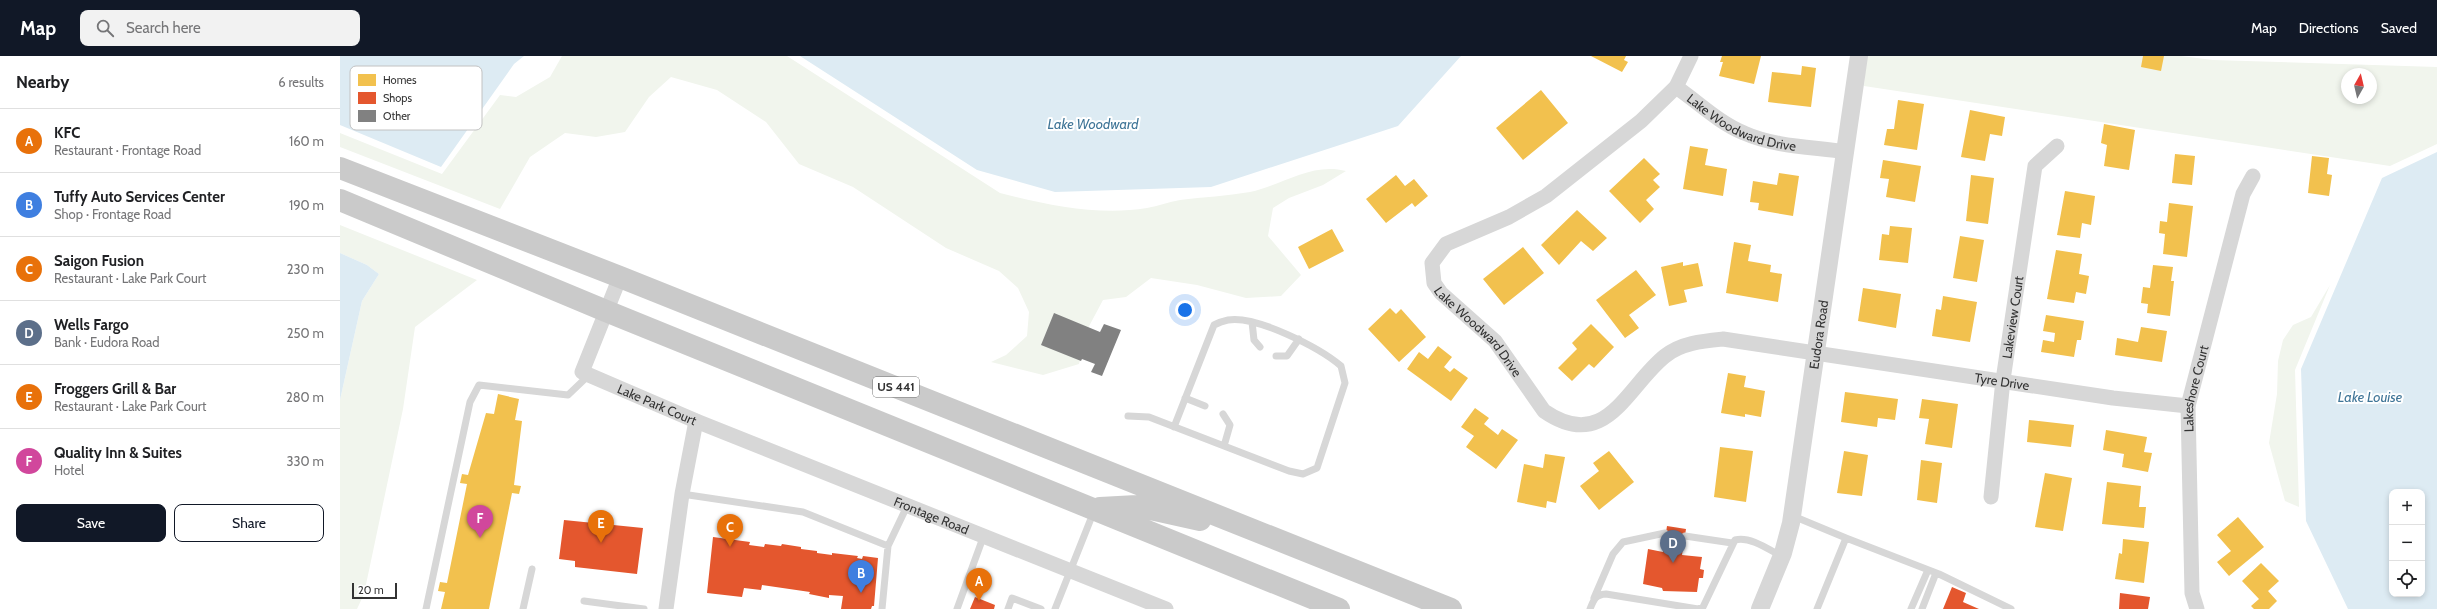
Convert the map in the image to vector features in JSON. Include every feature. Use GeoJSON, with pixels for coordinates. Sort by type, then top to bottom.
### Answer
{"type":"FeatureCollection","features":[{"type":"Feature","properties":{"kind":"main road","name":"US 441"},"geometry":{"type":"LineString","coordinates":[[340,168],[620,277],[1451,609]]}},
{"type":"Feature","properties":{"kind":"main road"},"geometry":{"type":"LineString","coordinates":[[340,200],[606,311],[1339,609]]}},
{"type":"Feature","properties":{"kind":"main road"},"geometry":{"type":"LineString","coordinates":[[1095,509],[1137,506],[1260,532]]}},
{"type":"Feature","properties":{"kind":"street"},"geometry":{"type":"LineString","coordinates":[[1676,87],[1691,56]]}},
{"type":"Feature","properties":{"kind":"street","name":"Eudora Road"},"geometry":{"type":"LineString","coordinates":[[1760,609],[1781,556],[1792,516],[1859,56]]}},
{"type":"Feature","properties":{"kind":"street","name":"Lake Woodward Drive"},"geometry":{"type":"LineString","coordinates":[[1816,354],[1723,339],[1688,345],[1664,356],[1624,402],[1611,414],[1593,422],[1571,422],[1554,418],[1544,411],[1495,341],[1451,304],[1434,282],[1432,263],[1446,244],[1509,217],[1546,196],[1641,121],[1676,87],[1729,126],[1745,134],[1766,140],[1846,152]]}},
{"type":"Feature","properties":{"kind":"street","name":"Lakeview Court"},"geometry":{"type":"LineString","coordinates":[[1991,497],[2003,380],[2035,166],[2057,146]]}},
{"type":"Feature","properties":{"kind":"street","name":"Lakeshore Court"},"geometry":{"type":"LineString","coordinates":[[2197,609],[2192,593],[2188,406],[2243,194],[2253,176]]}},
{"type":"Feature","properties":{"kind":"street"},"geometry":{"type":"LineString","coordinates":[[589,375],[582,372],[620,277]]}},
{"type":"Feature","properties":{"kind":"street","name":"Tyre Drive"},"geometry":{"type":"LineString","coordinates":[[1816,354],[2003,380],[2113,398],[2188,406]]}},
{"type":"Feature","properties":{"kind":"street","name":"Lake Park Court"},"geometry":{"type":"LineString","coordinates":[[589,375],[696,421],[682,494],[666,609]]}},
{"type":"Feature","properties":{"kind":"street","name":"Frontage Road"},"geometry":{"type":"LineString","coordinates":[[696,421],[908,504],[1166,609]]}},
{"type":"Feature","properties":{"kind":"lane"},"geometry":{"type":"LineString","coordinates":[[1128,416],[1148,417],[1288,471],[1303,474],[1317,468],[1345,383],[1341,366],[1299,339],[1252,322],[1229,320],[1214,325],[1174,427]]}},
{"type":"Feature","properties":{"kind":"lane"},"geometry":{"type":"LineString","coordinates":[[1252,322],[1254,340],[1260,347]]}},
{"type":"Feature","properties":{"kind":"lane"},"geometry":{"type":"LineString","coordinates":[[1276,356],[1287,356],[1299,339]]}},
{"type":"Feature","properties":{"kind":"lane"},"geometry":{"type":"LineString","coordinates":[[426,609],[470,402],[479,385],[568,395],[589,375]]}},
{"type":"Feature","properties":{"kind":"lane"},"geometry":{"type":"LineString","coordinates":[[1185,398],[1205,406]]}},
{"type":"Feature","properties":{"kind":"lane"},"geometry":{"type":"LineString","coordinates":[[1223,414],[1230,425],[1224,446]]}},
{"type":"Feature","properties":{"kind":"lane"},"geometry":{"type":"LineString","coordinates":[[682,494],[803,512],[888,546]]}},
{"type":"Feature","properties":{"kind":"lane"},"geometry":{"type":"LineString","coordinates":[[882,609],[888,546],[908,504]]}},
{"type":"Feature","properties":{"kind":"lane"},"geometry":{"type":"LineString","coordinates":[[1058,608],[1095,509]]}},
{"type":"Feature","properties":{"kind":"lane"},"geometry":{"type":"LineString","coordinates":[[1792,516],[1938,573],[2011,609]]}},
{"type":"Feature","properties":{"kind":"lane"},"geometry":{"type":"LineString","coordinates":[[1590,609],[1612,554],[1623,542],[1665,534]]}},
{"type":"Feature","properties":{"kind":"lane"},"geometry":{"type":"LineString","coordinates":[[957,609],[984,535]]}},
{"type":"Feature","properties":{"kind":"lane"},"geometry":{"type":"LineString","coordinates":[[1685,536],[1732,543]]}},
{"type":"Feature","properties":{"kind":"lane"},"geometry":{"type":"LineString","coordinates":[[1594,598],[1598,595],[1606,594],[1698,609],[1703,607],[1732,543],[1735,540],[1743,538],[1781,556]]}},
{"type":"Feature","properties":{"kind":"lane"},"geometry":{"type":"LineString","coordinates":[[1817,609],[1846,538]]}},
{"type":"Feature","properties":{"kind":"lane"},"geometry":{"type":"LineString","coordinates":[[523,609],[532,569]]}},
{"type":"Feature","properties":{"kind":"lane"},"geometry":{"type":"LineString","coordinates":[[1912,609],[1928,570]]}},
{"type":"Feature","properties":{"kind":"lane"},"geometry":{"type":"LineString","coordinates":[[1922,609],[1938,573]]}},
{"type":"Feature","properties":{"kind":"lane"},"geometry":{"type":"LineString","coordinates":[[1008,609],[1012,598],[1041,609]]}},
{"type":"Feature","properties":{"kind":"lane"},"geometry":{"type":"LineString","coordinates":[[584,601],[644,609]]}},
{"type":"Feature","properties":{"kind":"shaded area"},"geometry":{"type":"Polygon","coordinates":[[[562,56],[787,56],[1000,193],[1036,202],[1073,208],[1110,211],[1147,208],[1180,200],[1250,192],[1309,172],[1333,169],[1346,171],[1323,185],[1289,198],[1273,208],[1268,236],[1301,275],[1281,296],[1246,298],[1197,285],[1151,278],[1126,297],[1103,300],[1087,330],[1079,364],[1043,375],[991,362],[1006,355],[1027,336],[1029,312],[1018,288],[999,271],[946,248],[853,187],[799,164],[766,122],[717,90],[671,77],[649,97],[625,132],[596,137],[565,133],[530,157],[500,209],[340,147],[340,133],[442,174],[474,130],[482,130],[482,120],[500,95],[516,97],[550,77],[562,56]]]}},
{"type":"Feature","properties":{"kind":"shaded area"},"geometry":{"type":"Polygon","coordinates":[[[1866,56],[2181,56],[2213,60],[2437,67],[2437,144],[2390,166],[1864,86],[1866,56]]]}},
{"type":"Feature","properties":{"kind":"shaded area"},"geometry":{"type":"Polygon","coordinates":[[[340,225],[477,280],[415,327],[403,409],[364,594],[357,609],[340,609],[340,400],[362,301],[379,274],[367,265],[340,253],[340,225]]]}},
{"type":"Feature","properties":{"kind":"shaded area"},"geometry":{"type":"Polygon","coordinates":[[[2330,285],[2295,370],[2299,507],[2285,501],[2269,443],[2277,394],[2278,361],[2283,340],[2293,325],[2311,317],[2330,285]]]}},
{"type":"Feature","properties":{"kind":"water"},"geometry":{"type":"Polygon","coordinates":[[[340,56],[524,56],[514,64],[482,109],[482,66],[350,66],[350,129],[340,125],[340,56]]]}},
{"type":"Feature","properties":{"kind":"water","name":"Lake Woodward"},"geometry":{"type":"Polygon","coordinates":[[[800,56],[1461,56],[1398,126],[1211,187],[1055,192],[977,170],[800,56]]]}},
{"type":"Feature","properties":{"kind":"water"},"geometry":{"type":"Polygon","coordinates":[[[352,130],[467,130],[441,167],[352,130]]]}},
{"type":"Feature","properties":{"kind":"water","name":"Lake Louise"},"geometry":{"type":"Polygon","coordinates":[[[2437,152],[2437,609],[2348,609],[2306,521],[2301,369],[2382,178],[2437,152]]]}},
{"type":"Feature","properties":{"kind":"water"},"geometry":{"type":"Polygon","coordinates":[[[340,253],[367,265],[379,274],[362,301],[340,400],[340,253]]]}},
{"type":"Feature","properties":{"kind":"building: Homes"},"geometry":{"type":"Polygon","coordinates":[[[1591,56],[1626,56],[1624,60],[1628,62],[1622,72],[1591,56]]]}},
{"type":"Feature","properties":{"kind":"building: Homes"},"geometry":{"type":"Polygon","coordinates":[[[1722,56],[1761,56],[1754,84],[1719,76],[1723,62],[1720,62],[1722,56]]]}},
{"type":"Feature","properties":{"kind":"building: Homes"},"geometry":{"type":"Polygon","coordinates":[[[2143,56],[2164,56],[2161,71],[2141,67],[2143,56]]]}},
{"type":"Feature","properties":{"kind":"building: Homes"},"geometry":{"type":"Polygon","coordinates":[[[1802,66],[1816,68],[1811,107],[1768,102],[1772,72],[1801,75],[1802,66]]]}},
{"type":"Feature","properties":{"kind":"building: Homes"},"geometry":{"type":"Polygon","coordinates":[[[1541,90],[1568,123],[1523,160],[1496,128],[1541,90]]]}},
{"type":"Feature","properties":{"kind":"building: Homes"},"geometry":{"type":"Polygon","coordinates":[[[1898,100],[1924,104],[1917,150],[1884,145],[1887,129],[1894,129],[1898,100]]]}},
{"type":"Feature","properties":{"kind":"building: Homes"},"geometry":{"type":"Polygon","coordinates":[[[1970,110],[2005,117],[2002,136],[1990,134],[1985,161],[1961,157],[1970,110]]]}},
{"type":"Feature","properties":{"kind":"building: Homes"},"geometry":{"type":"Polygon","coordinates":[[[2104,124],[2135,130],[2129,170],[2104,166],[2107,145],[2101,143],[2104,124]]]}},
{"type":"Feature","properties":{"kind":"building: Homes"},"geometry":{"type":"Polygon","coordinates":[[[1690,146],[1708,149],[1705,165],[1727,169],[1723,196],[1683,189],[1690,146]]]}},
{"type":"Feature","properties":{"kind":"building: Homes"},"geometry":{"type":"Polygon","coordinates":[[[2175,154],[2195,156],[2192,185],[2172,183],[2175,154]]]}},
{"type":"Feature","properties":{"kind":"building: Homes"},"geometry":{"type":"Polygon","coordinates":[[[2312,156],[2329,158],[2327,174],[2332,175],[2329,196],[2308,193],[2312,156]]]}},
{"type":"Feature","properties":{"kind":"building: Homes"},"geometry":{"type":"Polygon","coordinates":[[[1644,158],[1660,174],[1653,180],[1660,187],[1646,200],[1654,209],[1640,223],[1609,191],[1644,158]]]}},
{"type":"Feature","properties":{"kind":"building: Homes"},"geometry":{"type":"Polygon","coordinates":[[[1883,160],[1921,166],[1915,202],[1886,197],[1889,179],[1880,178],[1883,160]]]}},
{"type":"Feature","properties":{"kind":"building: Homes"},"geometry":{"type":"Polygon","coordinates":[[[1779,173],[1799,176],[1793,216],[1758,210],[1759,203],[1750,202],[1753,181],[1777,185],[1779,173]]]}},
{"type":"Feature","properties":{"kind":"building: Homes"},"geometry":{"type":"Polygon","coordinates":[[[1396,175],[1405,186],[1414,179],[1428,196],[1415,207],[1412,203],[1386,223],[1366,199],[1396,175]]]}},
{"type":"Feature","properties":{"kind":"building: Homes"},"geometry":{"type":"Polygon","coordinates":[[[1971,175],[1994,178],[1988,224],[1966,221],[1971,175]]]}},
{"type":"Feature","properties":{"kind":"building: Homes"},"geometry":{"type":"Polygon","coordinates":[[[2065,191],[2095,196],[2091,225],[2082,223],[2080,238],[2057,235],[2065,191]]]}},
{"type":"Feature","properties":{"kind":"building: Homes"},"geometry":{"type":"Polygon","coordinates":[[[2169,203],[2193,206],[2187,257],[2163,254],[2165,234],[2159,233],[2160,221],[2167,222],[2169,203]]]}},
{"type":"Feature","properties":{"kind":"building: Homes"},"geometry":{"type":"Polygon","coordinates":[[[1577,210],[1607,238],[1593,251],[1581,241],[1559,265],[1541,245],[1577,210]]]}},
{"type":"Feature","properties":{"kind":"building: Homes"},"geometry":{"type":"Polygon","coordinates":[[[1890,226],[1912,228],[1908,263],[1879,260],[1882,234],[1889,235],[1890,226]]]}},
{"type":"Feature","properties":{"kind":"building: Homes"},"geometry":{"type":"Polygon","coordinates":[[[1332,229],[1344,251],[1309,269],[1298,247],[1332,229]]]}},
{"type":"Feature","properties":{"kind":"building: Homes"},"geometry":{"type":"Polygon","coordinates":[[[1960,236],[1984,240],[1977,282],[1953,278],[1960,236]]]}},
{"type":"Feature","properties":{"kind":"building: Homes"},"geometry":{"type":"Polygon","coordinates":[[[1734,242],[1751,245],[1748,261],[1771,265],[1770,272],[1782,274],[1778,302],[1726,293],[1734,242]]]}},
{"type":"Feature","properties":{"kind":"building: Homes"},"geometry":{"type":"Polygon","coordinates":[[[1523,247],[1544,273],[1504,305],[1483,279],[1523,247]]]}},
{"type":"Feature","properties":{"kind":"building: Homes"},"geometry":{"type":"Polygon","coordinates":[[[2056,250],[2082,254],[2079,274],[2089,276],[2086,294],[2076,292],[2074,303],[2047,299],[2056,250]]]}},
{"type":"Feature","properties":{"kind":"building: Homes"},"geometry":{"type":"Polygon","coordinates":[[[1683,262],[1683,266],[1698,263],[1703,286],[1684,290],[1687,302],[1669,306],[1661,267],[1683,262]]]}},
{"type":"Feature","properties":{"kind":"building: Homes"},"geometry":{"type":"Polygon","coordinates":[[[2153,265],[2173,267],[2171,281],[2174,281],[2170,316],[2147,313],[2148,304],[2141,303],[2143,287],[2150,288],[2153,265]]]}},
{"type":"Feature","properties":{"kind":"building: Homes"},"geometry":{"type":"Polygon","coordinates":[[[1636,270],[1656,295],[1629,315],[1639,328],[1625,338],[1596,300],[1636,270]]]}},
{"type":"Feature","properties":{"kind":"building: Homes"},"geometry":{"type":"Polygon","coordinates":[[[1863,288],[1901,294],[1896,328],[1858,321],[1863,288]]]}},
{"type":"Feature","properties":{"kind":"building: Homes"},"geometry":{"type":"Polygon","coordinates":[[[1943,296],[1977,302],[1970,342],[1932,336],[1936,309],[1941,310],[1943,296]]]}},
{"type":"Feature","properties":{"kind":"building: Homes"},"geometry":{"type":"Polygon","coordinates":[[[1390,308],[1396,314],[1401,309],[1426,337],[1399,362],[1368,329],[1390,308]]]}},
{"type":"Feature","properties":{"kind":"building: Homes"},"geometry":{"type":"Polygon","coordinates":[[[2046,315],[2084,321],[2081,340],[2077,340],[2074,357],[2041,352],[2043,340],[2054,342],[2055,333],[2043,331],[2046,315]]]}},
{"type":"Feature","properties":{"kind":"building: Homes"},"geometry":{"type":"Polygon","coordinates":[[[1591,324],[1614,347],[1594,368],[1589,364],[1572,381],[1558,368],[1577,349],[1572,343],[1591,324]]]}},
{"type":"Feature","properties":{"kind":"building: Homes"},"geometry":{"type":"Polygon","coordinates":[[[2141,327],[2167,331],[2162,362],[2115,355],[2117,338],[2138,342],[2141,327]]]}},
{"type":"Feature","properties":{"kind":"building: Homes"},"geometry":{"type":"Polygon","coordinates":[[[1438,346],[1452,357],[1444,367],[1450,372],[1454,368],[1468,378],[1451,401],[1407,369],[1419,352],[1428,359],[1438,346]]]}},
{"type":"Feature","properties":{"kind":"building: Homes"},"geometry":{"type":"Polygon","coordinates":[[[1728,373],[1746,376],[1744,387],[1765,391],[1761,417],[1745,414],[1745,417],[1721,413],[1728,373]]]}},
{"type":"Feature","properties":{"kind":"building: Homes"},"geometry":{"type":"Polygon","coordinates":[[[1845,392],[1898,399],[1895,420],[1878,418],[1877,427],[1841,422],[1845,392]]]}},
{"type":"Feature","properties":{"kind":"building: Homes"},"geometry":{"type":"Polygon","coordinates":[[[498,394],[519,399],[515,420],[522,421],[514,485],[521,486],[519,494],[512,493],[489,609],[441,609],[445,592],[438,591],[440,582],[447,583],[467,484],[460,483],[462,474],[468,475],[486,413],[494,414],[498,394]]]}},
{"type":"Feature","properties":{"kind":"building: Homes"},"geometry":{"type":"Polygon","coordinates":[[[1922,399],[1958,404],[1952,448],[1925,444],[1929,419],[1919,418],[1922,399]]]}},
{"type":"Feature","properties":{"kind":"building: Homes"},"geometry":{"type":"Polygon","coordinates":[[[1475,408],[1489,418],[1484,424],[1498,435],[1502,429],[1518,440],[1496,469],[1466,447],[1474,436],[1461,427],[1475,408]]]}},
{"type":"Feature","properties":{"kind":"building: Homes"},"geometry":{"type":"Polygon","coordinates":[[[2029,420],[2074,425],[2071,447],[2027,442],[2029,420]]]}},
{"type":"Feature","properties":{"kind":"building: Homes"},"geometry":{"type":"Polygon","coordinates":[[[2106,430],[2147,437],[2144,452],[2152,453],[2148,472],[2122,467],[2124,454],[2103,450],[2106,430]]]}},
{"type":"Feature","properties":{"kind":"building: Homes"},"geometry":{"type":"Polygon","coordinates":[[[1720,447],[1753,451],[1746,502],[1714,497],[1720,447]]]}},
{"type":"Feature","properties":{"kind":"building: Homes"},"geometry":{"type":"Polygon","coordinates":[[[1609,451],[1634,482],[1599,510],[1580,486],[1599,471],[1593,463],[1609,451]]]}},
{"type":"Feature","properties":{"kind":"building: Homes"},"geometry":{"type":"Polygon","coordinates":[[[1844,451],[1868,455],[1862,496],[1837,493],[1844,451]]]}},
{"type":"Feature","properties":{"kind":"building: Homes"},"geometry":{"type":"Polygon","coordinates":[[[1545,454],[1565,457],[1556,503],[1547,501],[1546,508],[1517,502],[1524,464],[1543,468],[1545,454]]]}},
{"type":"Feature","properties":{"kind":"building: Homes"},"geometry":{"type":"Polygon","coordinates":[[[1921,460],[1942,463],[1937,503],[1917,500],[1921,460]]]}},
{"type":"Feature","properties":{"kind":"building: Homes"},"geometry":{"type":"Polygon","coordinates":[[[2045,473],[2072,478],[2063,531],[2035,527],[2045,473]]]}},
{"type":"Feature","properties":{"kind":"building: Homes"},"geometry":{"type":"Polygon","coordinates":[[[2107,482],[2141,486],[2139,507],[2146,507],[2144,528],[2102,524],[2107,482]]]}},
{"type":"Feature","properties":{"kind":"building: Homes"},"geometry":{"type":"Polygon","coordinates":[[[2238,517],[2264,547],[2229,576],[2217,562],[2231,551],[2217,535],[2238,517]]]}},
{"type":"Feature","properties":{"kind":"building: Homes"},"geometry":{"type":"Polygon","coordinates":[[[2123,539],[2149,542],[2144,583],[2115,579],[2119,553],[2122,554],[2123,539]]]}},
{"type":"Feature","properties":{"kind":"building: Homes"},"geometry":{"type":"Polygon","coordinates":[[[2261,563],[2279,581],[2268,591],[2277,601],[2269,609],[2254,609],[2251,606],[2259,599],[2242,581],[2261,563]]]}},
{"type":"Feature","properties":{"kind":"building: Shops"},"geometry":{"type":"Polygon","coordinates":[[[564,520],[643,528],[637,574],[575,567],[575,561],[559,559],[564,520]]]}},
{"type":"Feature","properties":{"kind":"building: Shops"},"geometry":{"type":"Polygon","coordinates":[[[1667,526],[1686,529],[1682,555],[1702,557],[1700,569],[1704,570],[1703,578],[1699,578],[1697,592],[1663,591],[1662,588],[1643,584],[1648,549],[1663,552],[1667,526]]]}},
{"type":"Feature","properties":{"kind":"building: Shops"},"geometry":{"type":"Polygon","coordinates":[[[713,537],[750,542],[749,545],[764,547],[765,544],[781,546],[782,544],[817,551],[817,553],[858,556],[857,558],[862,559],[863,556],[878,558],[874,606],[872,606],[871,609],[841,609],[843,596],[829,595],[829,598],[809,594],[810,592],[762,585],[761,590],[744,588],[742,597],[707,593],[713,537]]]}},
{"type":"Feature","properties":{"kind":"building: Shops"},"geometry":{"type":"Polygon","coordinates":[[[1952,587],[1966,593],[1963,602],[1979,609],[1943,609],[1952,587]]]}},
{"type":"Feature","properties":{"kind":"building: Shops"},"geometry":{"type":"Polygon","coordinates":[[[2120,593],[2150,597],[2148,609],[2119,609],[2120,593]]]}},
{"type":"Feature","properties":{"kind":"building: Shops"},"geometry":{"type":"Polygon","coordinates":[[[975,597],[995,605],[994,609],[970,609],[975,597]]]}},
{"type":"Feature","properties":{"kind":"building: Other"},"geometry":{"type":"Polygon","coordinates":[[[1054,313],[1100,332],[1104,324],[1121,330],[1102,376],[1091,372],[1095,364],[1082,359],[1081,361],[1041,345],[1054,313]]]}},
{"type":"Feature","properties":{"kind":"place","name":"Quality Inn & Suites"},"geometry":{"type":"Point","coordinates":[480,538]}},
{"type":"Feature","properties":{"kind":"place","name":"Froggers Grill & Bar"},"geometry":{"type":"Point","coordinates":[601,543]}},
{"type":"Feature","properties":{"kind":"place","name":"Saigon Fusion"},"geometry":{"type":"Point","coordinates":[730,547]}},
{"type":"Feature","properties":{"kind":"place","name":"Wells Fargo"},"geometry":{"type":"Point","coordinates":[1673,563]}},
{"type":"Feature","properties":{"kind":"place","name":"Tuffy Auto Services Center"},"geometry":{"type":"Point","coordinates":[861,593]}},
{"type":"Feature","properties":{"kind":"place","name":"KFC"},"geometry":{"type":"Point","coordinates":[979,601]}}]}
